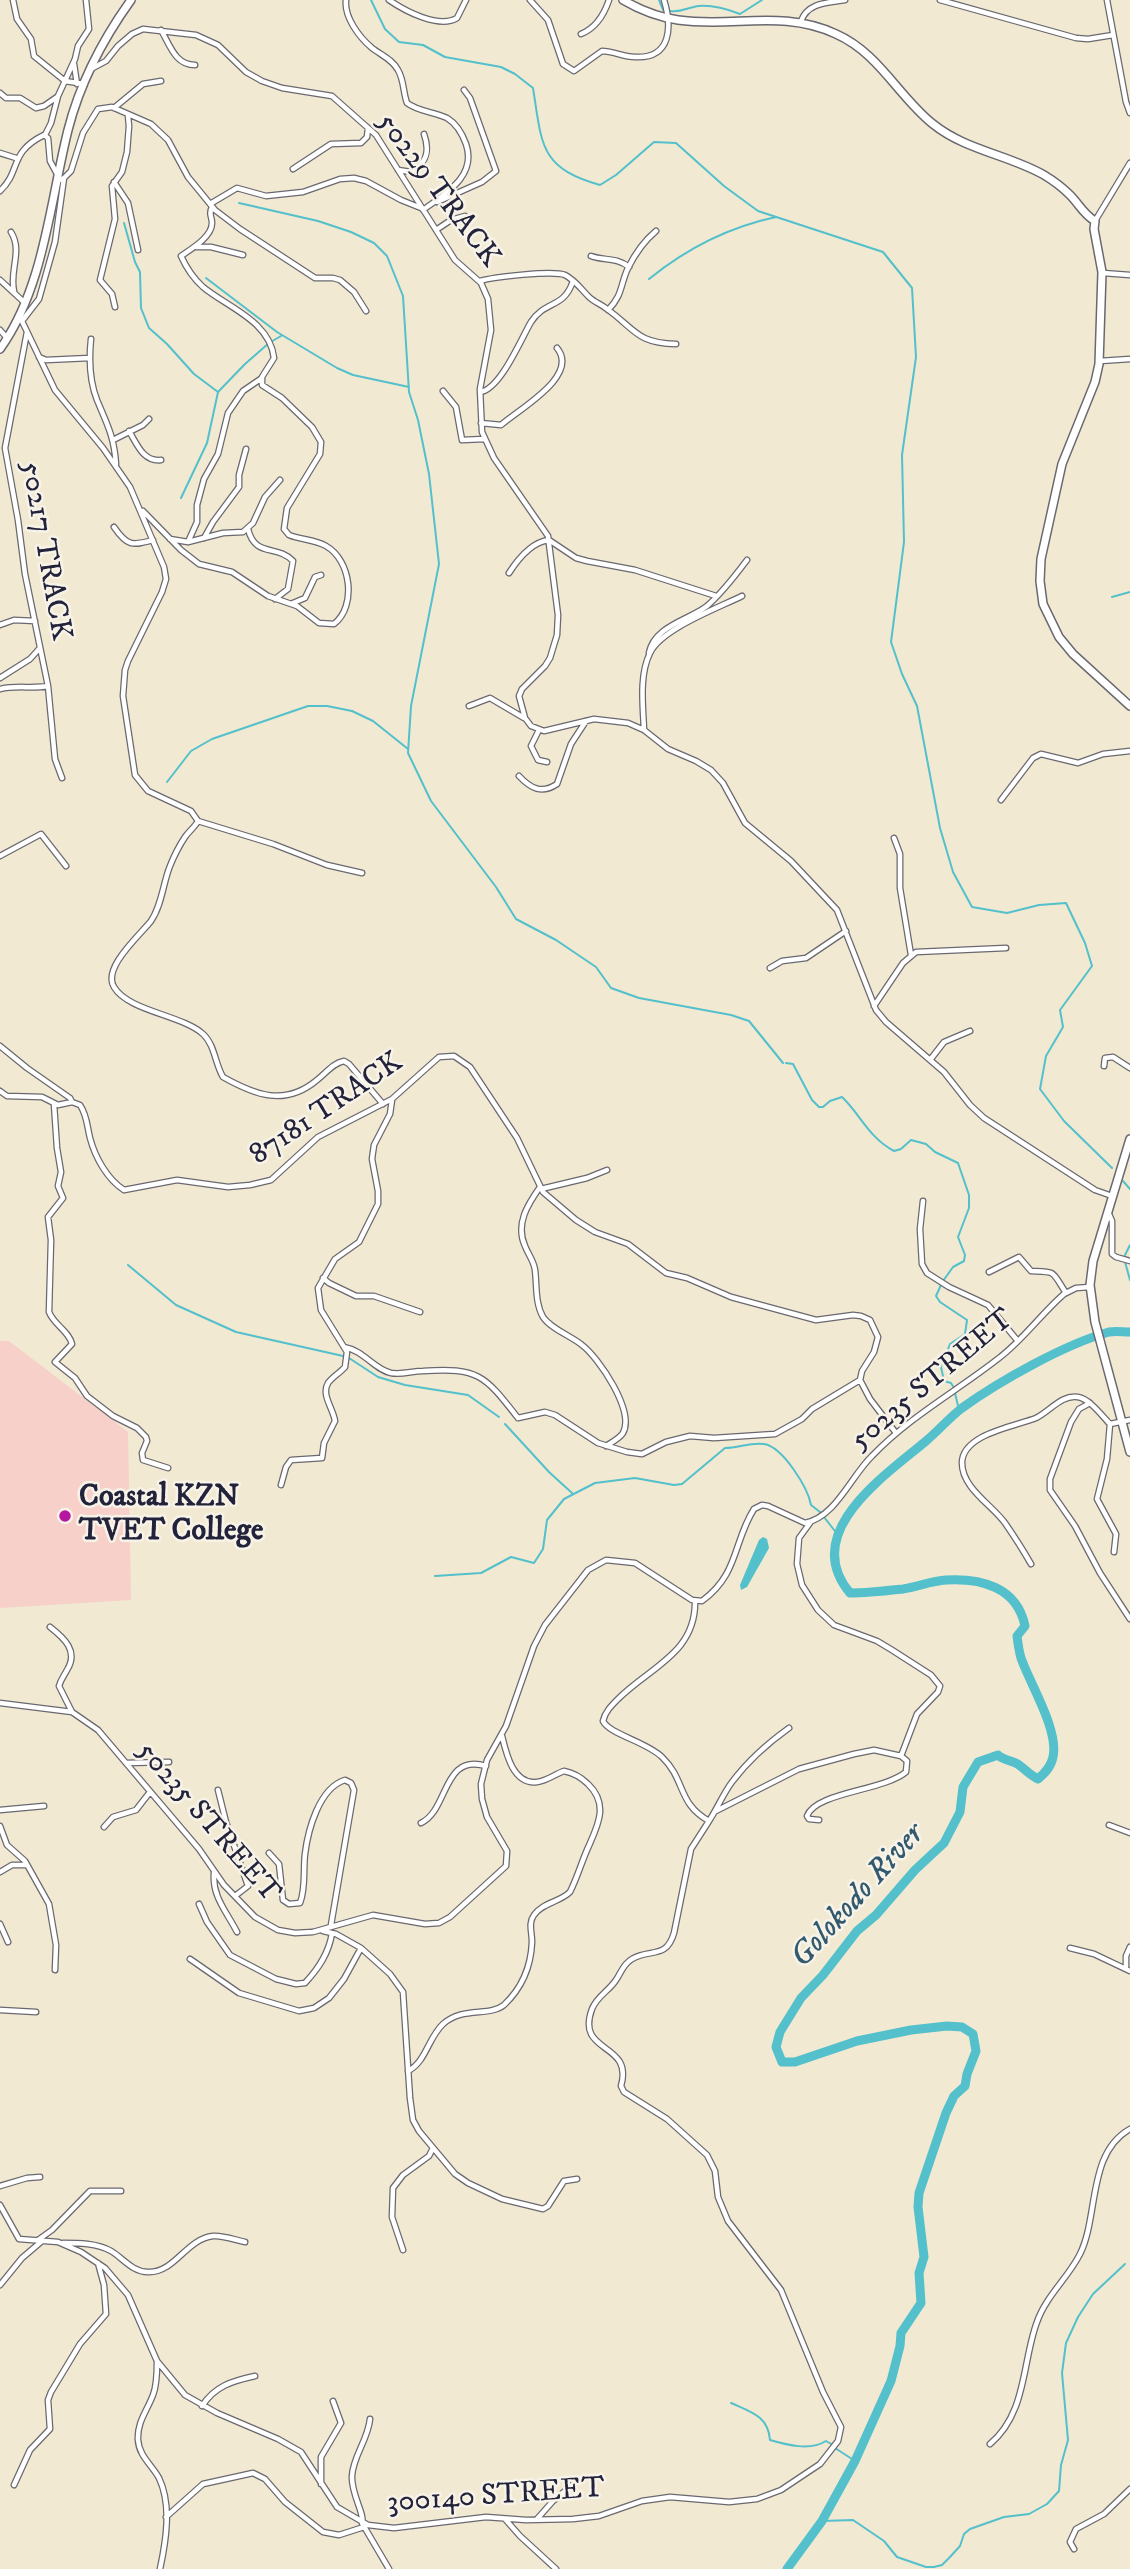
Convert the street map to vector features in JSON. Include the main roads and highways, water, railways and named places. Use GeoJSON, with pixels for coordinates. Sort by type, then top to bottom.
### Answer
{"type":"FeatureCollection","features":[{"type":"Feature","properties":{"kind":"water"},"geometry":{"type":"Polygon","coordinates":[[[763,1537],[767,1539],[769,1548],[747,1587],[741,1590],[740,1585],[759,1540],[763,1537]]]}},
{"type":"Feature","properties":{"kind":"waterway"},"geometry":{"type":"LineString","coordinates":[[371,0],[385,29],[399,42],[423,45],[445,57],[501,67],[533,88],[542,139],[554,162],[565,171],[600,185],[616,175],[654,142],[676,143],[724,186],[758,211],[883,252],[912,288],[916,357],[902,455],[904,542],[891,642],[917,706],[940,828],[953,872],[972,907],[1007,913],[1039,905],[1066,903],[1085,943],[1092,966],[1060,1010],[1063,1027],[1046,1056],[1040,1089],[1064,1121],[1112,1168]]}},
{"type":"Feature","properties":{"kind":"waterway"},"geometry":{"type":"LineString","coordinates":[[659,0],[663,10]]}},
{"type":"Feature","properties":{"kind":"waterway"},"geometry":{"type":"LineString","coordinates":[[670,11],[704,6],[740,14],[762,0]]}},
{"type":"Feature","properties":{"kind":"waterway"},"geometry":{"type":"LineString","coordinates":[[239,203],[318,221],[374,243],[387,256],[403,296],[409,392],[418,420],[429,474],[439,564],[411,706],[408,753],[431,801],[496,887],[516,919],[556,940],[596,967],[611,988],[639,998],[731,1015],[749,1021],[783,1063]]}},
{"type":"Feature","properties":{"kind":"waterway"},"geometry":{"type":"LineString","coordinates":[[649,279],[709,240],[776,217]]}},
{"type":"Feature","properties":{"kind":"waterway"},"geometry":{"type":"LineString","coordinates":[[124,223],[140,272],[141,308],[149,328],[194,374],[218,392]]}},
{"type":"Feature","properties":{"kind":"waterway"},"geometry":{"type":"LineString","coordinates":[[206,278],[277,332],[337,368],[353,375],[409,387]]}},
{"type":"Feature","properties":{"kind":"waterway"},"geometry":{"type":"LineString","coordinates":[[181,498],[207,443],[218,392],[245,364],[281,336]]}},
{"type":"Feature","properties":{"kind":"waterway"},"geometry":{"type":"LineString","coordinates":[[1112,597],[1130,592]]}},
{"type":"Feature","properties":{"kind":"waterway"},"geometry":{"type":"LineString","coordinates":[[167,782],[191,751],[212,739],[308,706],[327,706],[352,711],[373,721],[408,749]]}},
{"type":"Feature","properties":{"kind":"waterway"},"geometry":{"type":"LineString","coordinates":[[786,1063],[793,1064],[812,1100],[819,1107],[842,1097],[871,1133],[894,1151],[901,1149],[911,1140],[926,1144],[935,1152],[958,1163],[969,1195],[969,1208],[958,1237],[965,1255],[964,1261],[953,1267],[943,1281]]}},
{"type":"Feature","properties":{"kind":"waterway"},"geometry":{"type":"LineString","coordinates":[[1123,1181],[1130,1189]]}},
{"type":"Feature","properties":{"kind":"waterway"},"geometry":{"type":"LineString","coordinates":[[1125,1255],[1130,1245]]}},
{"type":"Feature","properties":{"kind":"waterway"},"geometry":{"type":"LineString","coordinates":[[1125,1262],[1130,1280]]}},
{"type":"Feature","properties":{"kind":"waterway"},"geometry":{"type":"LineString","coordinates":[[128,1265],[176,1305],[236,1332],[343,1356]]}},
{"type":"Feature","properties":{"kind":"waterway"},"geometry":{"type":"LineString","coordinates":[[941,1285],[936,1296],[940,1302],[967,1320],[965,1334],[950,1344],[941,1367],[944,1381],[951,1383],[954,1388]]}},
{"type":"Feature","properties":{"kind":"waterway","name":"Golokodo River"},"geometry":{"type":"LineString","coordinates":[[787,2569],[822,2521],[855,2461],[891,2381],[901,2333],[921,2303],[919,2273],[924,2257],[919,2193],[946,2113],[954,2096],[965,2086],[976,2051],[973,2034],[962,2027],[947,2026],[857,2041],[795,2062],[782,2062],[776,2047],[780,2032],[801,1998],[823,1975],[857,1931],[876,1915],[915,1870],[944,1843],[960,1812],[963,1787],[978,1762],[998,1755],[1017,1763],[1038,1779],[1051,1764],[1054,1746],[1043,1707],[1020,1655],[1017,1636],[1025,1626],[1021,1613],[1006,1594],[984,1583],[959,1580],[903,1589],[850,1593],[837,1570],[835,1548],[841,1527],[871,1488],[962,1408],[1053,1354],[1109,1332],[1130,1332]]}},
{"type":"Feature","properties":{"kind":"waterway"},"geometry":{"type":"LineString","coordinates":[[349,1358],[378,1377],[405,1385],[468,1395],[499,1417]]}},
{"type":"Feature","properties":{"kind":"waterway"},"geometry":{"type":"LineString","coordinates":[[955,1393],[959,1410]]}},
{"type":"Feature","properties":{"kind":"waterway"},"geometry":{"type":"LineString","coordinates":[[505,1424],[572,1493]]}},
{"type":"Feature","properties":{"kind":"waterway"},"geometry":{"type":"LineString","coordinates":[[435,1576],[481,1573],[511,1557],[534,1563],[543,1549],[547,1520],[564,1499],[595,1483],[635,1478],[682,1484],[725,1448],[764,1444],[779,1452],[794,1469],[811,1505],[820,1512]]}},
{"type":"Feature","properties":{"kind":"waterway"},"geometry":{"type":"LineString","coordinates":[[824,1517],[838,1535]]}},
{"type":"Feature","properties":{"kind":"waterway"},"geometry":{"type":"LineString","coordinates":[[822,2521],[853,2520],[884,2541],[897,2557],[934,2567],[942,2565],[950,2557],[970,2529],[1004,2517],[1029,2514],[1047,2504],[1059,2491],[1061,2465],[1068,2440],[1062,2373],[1066,2343],[1093,2294],[1125,2264]]}},
{"type":"Feature","properties":{"kind":"waterway"},"geometry":{"type":"LineString","coordinates":[[731,2403],[752,2412],[762,2420],[770,2440],[798,2446],[813,2446],[826,2441],[833,2445]]}},
{"type":"Feature","properties":{"kind":"waterway"},"geometry":{"type":"LineString","coordinates":[[835,2448],[855,2461]]}},
{"type":"Feature","properties":{"kind":"place","name":"Coastal KZN TVET College"},"geometry":{"type":"Point","coordinates":[65,1516]}}]}
